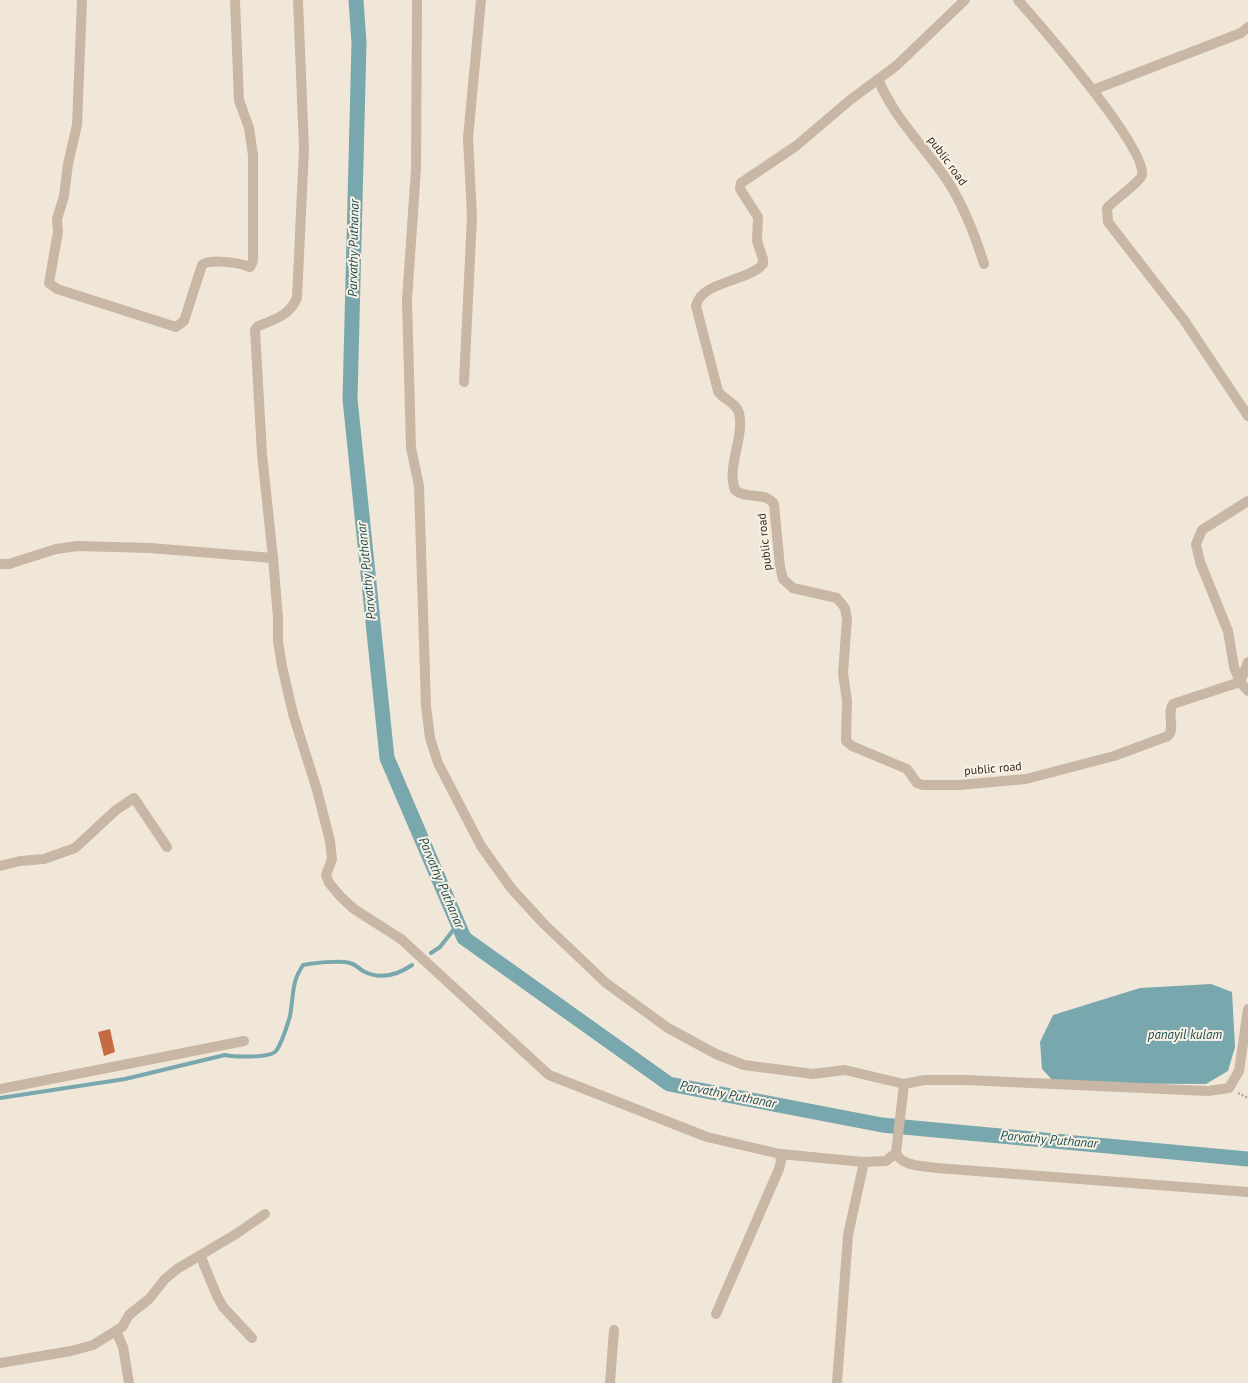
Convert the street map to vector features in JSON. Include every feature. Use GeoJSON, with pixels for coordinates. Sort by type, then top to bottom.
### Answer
{"type":"FeatureCollection","features":[{"type":"Feature","properties":{"kind":"street"},"geometry":{"type":"LineString","coordinates":[[82,0],[77,125],[68,164],[64,196],[57,219],[58,232],[49,283],[57,289],[176,327],[184,321],[202,265],[208,261],[240,264],[250,267],[253,258],[252,198],[254,155],[249,128],[239,100],[235,0]]}},
{"type":"Feature","properties":{"kind":"street"},"geometry":{"type":"LineString","coordinates":[[298,0],[304,149],[297,298],[295,304],[285,314],[258,326],[255,330],[262,454],[273,558],[278,618],[278,641],[282,666],[330,841],[332,864],[326,879],[354,909],[402,940],[549,1075],[706,1137],[780,1154],[864,1162],[886,1161],[896,1153]]}},
{"type":"Feature","properties":{"kind":"street"},"geometry":{"type":"LineString","coordinates":[[418,0],[416,169],[407,300],[407,360],[411,448],[419,486],[426,706],[430,738],[438,763],[481,846],[511,888],[544,924],[606,982],[668,1028],[716,1054],[744,1065],[813,1074],[845,1070],[904,1084],[924,1080],[965,1080],[1208,1091],[1229,1088],[1239,1071],[1248,1009]]}},
{"type":"Feature","properties":{"kind":"street"},"geometry":{"type":"LineString","coordinates":[[464,382],[472,217],[468,138],[481,0]]}},
{"type":"Feature","properties":{"kind":"street"},"geometry":{"type":"LineString","coordinates":[[878,79],[911,53],[965,0]]}},
{"type":"Feature","properties":{"kind":"street"},"geometry":{"type":"LineString","coordinates":[[1018,0],[1093,90],[1139,158],[1142,175],[1137,184],[1115,198],[1107,208],[1108,222],[1184,320],[1248,416]]}},
{"type":"Feature","properties":{"kind":"street"},"geometry":{"type":"LineString","coordinates":[[1093,90],[1241,33],[1248,27]]}},
{"type":"Feature","properties":{"kind":"street","name":"public road"},"geometry":{"type":"LineString","coordinates":[[984,264],[968,220],[955,194],[945,178],[900,119],[889,102],[878,79],[796,146],[762,168],[740,185],[740,189],[758,217],[757,241],[763,259],[763,264],[750,273],[704,293],[698,299],[696,311],[706,341],[718,391],[725,400],[736,407],[739,415],[733,477],[735,490],[742,495],[768,498],[774,504],[780,567],[787,583],[793,588],[837,598],[845,608],[847,619],[843,673],[847,701],[846,741],[852,746],[907,769],[917,782],[923,785],[1006,782],[1026,779],[1114,756],[1168,736],[1171,730],[1170,708],[1172,704],[1240,682]]}},
{"type":"Feature","properties":{"kind":"street"},"geometry":{"type":"LineString","coordinates":[[1248,501],[1202,530],[1196,544],[1200,562],[1228,631],[1234,667],[1240,682],[1248,690]]}},
{"type":"Feature","properties":{"kind":"street"},"geometry":{"type":"LineString","coordinates":[[0,564],[9,564],[56,549],[77,546],[150,548],[273,558]]}},
{"type":"Feature","properties":{"kind":"street"},"geometry":{"type":"LineString","coordinates":[[1240,682],[1248,662]]}},
{"type":"Feature","properties":{"kind":"street"},"geometry":{"type":"LineString","coordinates":[[0,866],[20,861],[44,859],[75,848],[116,810],[134,798],[166,847]]}},
{"type":"Feature","properties":{"kind":"street"},"geometry":{"type":"LineString","coordinates":[[0,1089],[244,1041]]}},
{"type":"Feature","properties":{"kind":"street"},"geometry":{"type":"LineString","coordinates":[[904,1084],[896,1153],[901,1160],[908,1164],[937,1168],[1248,1192]]}},
{"type":"Feature","properties":{"kind":"street"},"geometry":{"type":"LineString","coordinates":[[716,1314],[778,1169],[781,1161],[780,1154]]}},
{"type":"Feature","properties":{"kind":"street"},"geometry":{"type":"LineString","coordinates":[[837,1383],[848,1235],[864,1162]]}},
{"type":"Feature","properties":{"kind":"street"},"geometry":{"type":"LineString","coordinates":[[0,1363],[93,1345],[122,1327],[129,1315],[149,1298],[165,1279],[182,1265],[266,1214]]}},
{"type":"Feature","properties":{"kind":"street"},"geometry":{"type":"LineString","coordinates":[[200,1255],[217,1296],[224,1307],[252,1338]]}},
{"type":"Feature","properties":{"kind":"street"},"geometry":{"type":"LineString","coordinates":[[610,1383],[614,1330]]}},
{"type":"Feature","properties":{"kind":"street"},"geometry":{"type":"LineString","coordinates":[[116,1331],[123,1347],[129,1383]]}},
{"type":"Feature","properties":{"kind":"water","name":"panayil kulam"},"geometry":{"type":"Polygon","coordinates":[[[1211,984],[1232,992],[1235,1047],[1228,1071],[1206,1084],[1055,1083],[1042,1069],[1040,1042],[1053,1015],[1140,988],[1211,984]]]}},
{"type":"Feature","properties":{"kind":"building"},"geometry":{"type":"Polygon","coordinates":[[[110,1029],[115,1052],[104,1056],[98,1032],[110,1029]]]}},
{"type":"Feature","properties":{"kind":"waterway","name":"Parvathy Puthanar"},"geometry":{"type":"LineString","coordinates":[[356,0],[359,43],[350,399],[387,758],[464,938],[669,1084],[882,1125],[1248,1159]]}},
{"type":"Feature","properties":{"kind":"waterway"},"geometry":{"type":"LineString","coordinates":[[431,953],[440,947],[458,924]]}},
{"type":"Feature","properties":{"kind":"waterway"},"geometry":{"type":"LineString","coordinates":[[0,1098],[125,1079],[225,1055],[251,1056],[271,1054],[275,1052],[280,1045],[285,1032],[291,1013],[295,981],[303,965],[326,962],[346,962],[353,964],[369,974],[382,976],[388,976],[400,972],[412,965]]}}]}
